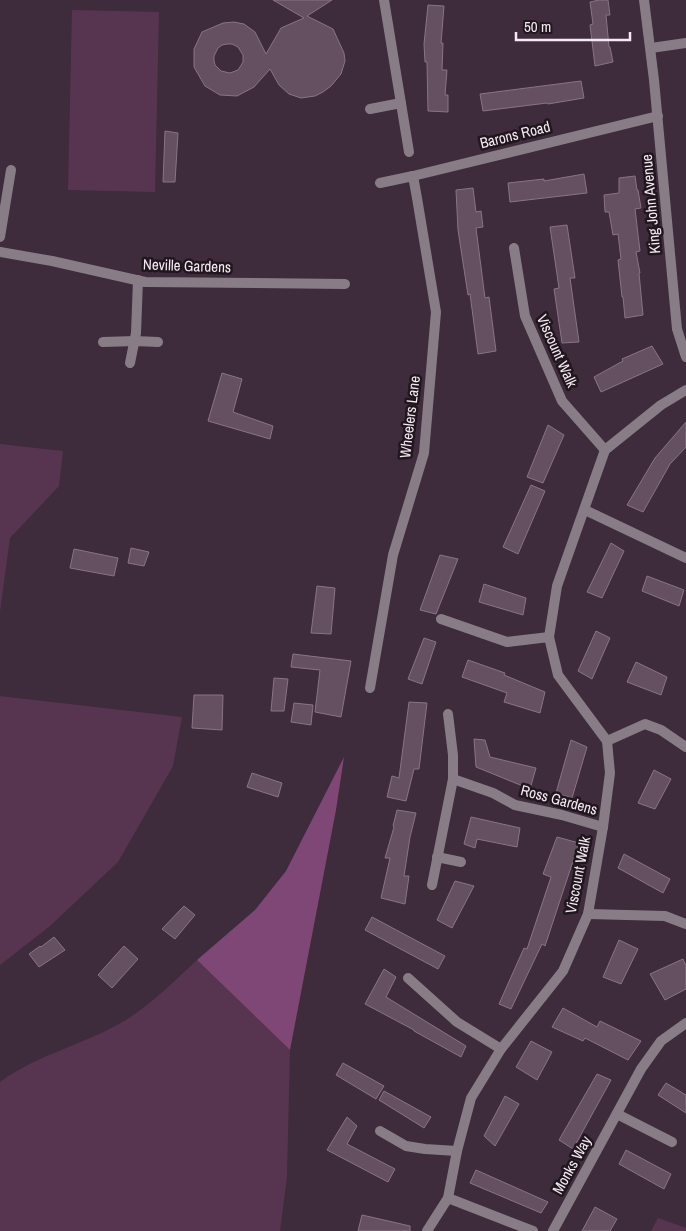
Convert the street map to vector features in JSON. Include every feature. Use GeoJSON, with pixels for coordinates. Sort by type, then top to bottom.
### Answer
{"type":"FeatureCollection","features":[{"type":"Feature","properties":{"kind":"street"},"geometry":{"type":"LineString","coordinates":[[384,0],[409,152]]}},
{"type":"Feature","properties":{"kind":"street","name":"King John Avenue"},"geometry":{"type":"LineString","coordinates":[[644,0],[658,116],[677,329],[686,357]]}},
{"type":"Feature","properties":{"kind":"street"},"geometry":{"type":"LineString","coordinates":[[651,48],[686,43]]}},
{"type":"Feature","properties":{"kind":"street"},"geometry":{"type":"LineString","coordinates":[[370,108],[401,103]]}},
{"type":"Feature","properties":{"kind":"street","name":"Barons Road"},"geometry":{"type":"LineString","coordinates":[[380,183],[658,116]]}},
{"type":"Feature","properties":{"kind":"street"},"geometry":{"type":"LineString","coordinates":[[0,237],[11,170]]}},
{"type":"Feature","properties":{"kind":"street","name":"Wheelers Lane"},"geometry":{"type":"LineString","coordinates":[[370,688],[393,557],[424,453],[436,312],[413,176]]}},
{"type":"Feature","properties":{"kind":"street","name":"Viscount Walk"},"geometry":{"type":"LineString","coordinates":[[514,248],[525,316],[562,401],[605,450]]}},
{"type":"Feature","properties":{"kind":"street","name":"Neville Gardens"},"geometry":{"type":"LineString","coordinates":[[0,252],[52,261],[145,282],[345,284]]}},
{"type":"Feature","properties":{"kind":"street"},"geometry":{"type":"LineString","coordinates":[[130,363],[135,341],[138,280]]}},
{"type":"Feature","properties":{"kind":"street"},"geometry":{"type":"LineString","coordinates":[[103,342],[158,342]]}},
{"type":"Feature","properties":{"kind":"street"},"geometry":{"type":"LineString","coordinates":[[686,390],[661,405],[605,450],[557,586],[549,637],[558,675],[607,741],[645,724],[661,730],[686,747]]}},
{"type":"Feature","properties":{"kind":"street"},"geometry":{"type":"LineString","coordinates":[[585,510],[686,558]]}},
{"type":"Feature","properties":{"kind":"street"},"geometry":{"type":"LineString","coordinates":[[441,619],[507,642],[549,637]]}},
{"type":"Feature","properties":{"kind":"street"},"geometry":{"type":"LineString","coordinates":[[432,884],[453,779],[453,755],[448,714]]}},
{"type":"Feature","properties":{"kind":"street","name":"Viscount Walk"},"geometry":{"type":"LineString","coordinates":[[427,1231],[448,1198],[457,1151],[471,1098],[501,1049],[563,971],[588,914],[610,773],[607,741]]}},
{"type":"Feature","properties":{"kind":"street","name":"Ross Gardens"},"geometry":{"type":"LineString","coordinates":[[453,779],[493,793],[515,805],[562,815],[603,827]]}},
{"type":"Feature","properties":{"kind":"street"},"geometry":{"type":"LineString","coordinates":[[438,857],[460,862]]}},
{"type":"Feature","properties":{"kind":"street"},"geometry":{"type":"LineString","coordinates":[[588,914],[665,916],[686,924]]}},
{"type":"Feature","properties":{"kind":"street"},"geometry":{"type":"LineString","coordinates":[[408,978],[457,1022],[501,1049]]}},
{"type":"Feature","properties":{"kind":"street","name":"Monks Way"},"geometry":{"type":"LineString","coordinates":[[553,1231],[641,1069],[661,1041],[686,1023]]}},
{"type":"Feature","properties":{"kind":"street"},"geometry":{"type":"LineString","coordinates":[[617,1114],[672,1142]]}},
{"type":"Feature","properties":{"kind":"street"},"geometry":{"type":"LineString","coordinates":[[380,1131],[406,1146],[457,1151]]}},
{"type":"Feature","properties":{"kind":"street"},"geometry":{"type":"LineString","coordinates":[[448,1198],[534,1231]]}},
{"type":"Feature","properties":{"kind":"shaded area"},"geometry":{"type":"Polygon","coordinates":[[[72,10],[159,12],[155,192],[68,190],[72,10]]]}},
{"type":"Feature","properties":{"kind":"shaded area"},"geometry":{"type":"Polygon","coordinates":[[[0,444],[63,451],[59,486],[10,538],[0,612],[0,444]]]}},
{"type":"Feature","properties":{"kind":"shaded area"},"geometry":{"type":"Polygon","coordinates":[[[0,696],[182,717],[173,766],[118,862],[50,926],[0,965],[0,696]]]}},
{"type":"Feature","properties":{"kind":"shaded area"},"geometry":{"type":"Polygon","coordinates":[[[344,757],[336,810],[290,1050],[197,960],[255,910],[286,871],[344,757]]]}},
{"type":"Feature","properties":{"kind":"shaded area"},"geometry":{"type":"Polygon","coordinates":[[[197,960],[290,1050],[287,1177],[280,1231],[0,1231],[0,1082],[42,1058],[128,1019],[159,995],[197,960]]]}},
{"type":"Feature","properties":{"kind":"shaded area"},"geometry":{"type":"Polygon","coordinates":[[[658,1218],[686,1228],[686,1231],[651,1231],[658,1218]]]}},
{"type":"Feature","properties":{"kind":"building"},"geometry":{"type":"Polygon","coordinates":[[[273,0],[332,0],[307,16],[333,29],[344,53],[345,61],[341,74],[331,86],[315,96],[301,98],[289,94],[279,85],[270,69],[254,87],[237,96],[220,95],[205,86],[194,67],[194,49],[202,32],[223,23],[234,22],[244,24],[255,32],[266,54],[281,28],[304,18],[273,0]],[[232,44],[222,45],[214,56],[215,65],[221,71],[230,73],[238,70],[243,62],[243,55],[238,47],[232,44]]]}},
{"type":"Feature","properties":{"kind":"building"},"geometry":{"type":"Polygon","coordinates":[[[608,0],[610,15],[606,15],[609,47],[613,62],[595,66],[590,25],[593,24],[590,2],[608,0]]]}},
{"type":"Feature","properties":{"kind":"building"},"geometry":{"type":"Polygon","coordinates":[[[428,5],[444,6],[441,43],[443,43],[442,70],[447,70],[445,95],[448,95],[448,112],[428,111],[427,62],[425,62],[424,44],[428,5]]]}},
{"type":"Feature","properties":{"kind":"building"},"geometry":{"type":"Polygon","coordinates":[[[581,81],[584,98],[483,111],[480,94],[581,81]]]}},
{"type":"Feature","properties":{"kind":"building"},"geometry":{"type":"Polygon","coordinates":[[[165,131],[178,133],[175,182],[163,182],[165,131]]]}},
{"type":"Feature","properties":{"kind":"building"},"geometry":{"type":"Polygon","coordinates":[[[584,174],[587,193],[510,202],[508,183],[544,179],[544,181],[584,174]]]}},
{"type":"Feature","properties":{"kind":"building"},"geometry":{"type":"Polygon","coordinates":[[[635,176],[641,208],[635,209],[640,251],[636,252],[640,273],[643,315],[625,318],[618,260],[621,259],[618,234],[613,235],[609,212],[605,212],[604,195],[619,193],[619,178],[635,176]]]}},
{"type":"Feature","properties":{"kind":"building"},"geometry":{"type":"Polygon","coordinates":[[[473,188],[476,212],[481,211],[483,227],[476,228],[485,298],[489,297],[496,351],[478,354],[470,294],[468,295],[458,230],[456,190],[473,188]]]}},
{"type":"Feature","properties":{"kind":"building"},"geometry":{"type":"Polygon","coordinates":[[[567,225],[575,278],[570,278],[579,342],[562,343],[554,289],[559,288],[550,227],[567,225]]]}},
{"type":"Feature","properties":{"kind":"building"},"geometry":{"type":"Polygon","coordinates":[[[652,346],[663,364],[601,392],[594,377],[623,361],[622,359],[652,346]]]}},
{"type":"Feature","properties":{"kind":"building"},"geometry":{"type":"Polygon","coordinates":[[[222,373],[242,379],[233,412],[273,426],[270,439],[208,421],[222,373]]]}},
{"type":"Feature","properties":{"kind":"building"},"geometry":{"type":"Polygon","coordinates":[[[686,422],[686,447],[670,464],[643,512],[627,505],[655,458],[686,422]]]}},
{"type":"Feature","properties":{"kind":"building"},"geometry":{"type":"Polygon","coordinates":[[[548,425],[564,435],[543,483],[527,477],[548,425]]]}},
{"type":"Feature","properties":{"kind":"building"},"geometry":{"type":"Polygon","coordinates":[[[531,485],[545,491],[518,554],[503,547],[531,485]]]}},
{"type":"Feature","properties":{"kind":"building"},"geometry":{"type":"Polygon","coordinates":[[[611,543],[624,551],[602,598],[587,592],[611,543]]]}},
{"type":"Feature","properties":{"kind":"building"},"geometry":{"type":"Polygon","coordinates":[[[131,548],[149,552],[144,566],[128,563],[131,548]]]}},
{"type":"Feature","properties":{"kind":"building"},"geometry":{"type":"Polygon","coordinates":[[[74,549],[118,558],[114,576],[70,568],[74,549]]]}},
{"type":"Feature","properties":{"kind":"building"},"geometry":{"type":"Polygon","coordinates":[[[440,555],[458,559],[436,614],[420,610],[440,555]]]}},
{"type":"Feature","properties":{"kind":"building"},"geometry":{"type":"Polygon","coordinates":[[[647,576],[684,590],[679,606],[642,591],[647,576]]]}},
{"type":"Feature","properties":{"kind":"building"},"geometry":{"type":"Polygon","coordinates":[[[484,584],[526,598],[523,615],[479,602],[484,584]]]}},
{"type":"Feature","properties":{"kind":"building"},"geometry":{"type":"Polygon","coordinates":[[[317,586],[335,588],[331,634],[311,633],[317,586]]]}},
{"type":"Feature","properties":{"kind":"building"},"geometry":{"type":"Polygon","coordinates":[[[596,631],[610,638],[592,679],[578,671],[596,631]]]}},
{"type":"Feature","properties":{"kind":"building"},"geometry":{"type":"Polygon","coordinates":[[[424,638],[436,642],[422,684],[408,679],[424,638]]]}},
{"type":"Feature","properties":{"kind":"building"},"geometry":{"type":"Polygon","coordinates":[[[293,654],[351,661],[341,717],[315,712],[320,670],[291,667],[293,654]]]}},
{"type":"Feature","properties":{"kind":"building"},"geometry":{"type":"Polygon","coordinates":[[[468,660],[505,673],[504,675],[545,692],[540,713],[504,702],[507,693],[462,677],[468,660]]]}},
{"type":"Feature","properties":{"kind":"building"},"geometry":{"type":"Polygon","coordinates":[[[636,662],[667,677],[661,695],[627,682],[636,662]]]}},
{"type":"Feature","properties":{"kind":"building"},"geometry":{"type":"Polygon","coordinates":[[[274,678],[288,679],[284,711],[271,711],[274,678]]]}},
{"type":"Feature","properties":{"kind":"building"},"geometry":{"type":"Polygon","coordinates":[[[194,695],[223,695],[222,730],[192,728],[194,695]]]}},
{"type":"Feature","properties":{"kind":"building"},"geometry":{"type":"Polygon","coordinates":[[[409,702],[427,703],[419,769],[414,769],[406,801],[387,797],[392,776],[399,778],[409,702]]]}},
{"type":"Feature","properties":{"kind":"building"},"geometry":{"type":"Polygon","coordinates":[[[294,703],[313,705],[311,725],[291,722],[294,703]]]}},
{"type":"Feature","properties":{"kind":"building"},"geometry":{"type":"Polygon","coordinates":[[[474,739],[485,740],[490,757],[536,768],[530,789],[476,767],[474,739]]]}},
{"type":"Feature","properties":{"kind":"building"},"geometry":{"type":"Polygon","coordinates":[[[571,740],[587,747],[572,798],[556,793],[571,740]]]}},
{"type":"Feature","properties":{"kind":"building"},"geometry":{"type":"Polygon","coordinates":[[[654,770],[671,779],[655,809],[638,803],[654,770]]]}},
{"type":"Feature","properties":{"kind":"building"},"geometry":{"type":"Polygon","coordinates":[[[252,773],[282,783],[278,797],[247,787],[252,773]]]}},
{"type":"Feature","properties":{"kind":"building"},"geometry":{"type":"Polygon","coordinates":[[[397,810],[416,813],[404,876],[409,876],[405,904],[381,898],[390,858],[385,858],[397,810]]]}},
{"type":"Feature","properties":{"kind":"building"},"geometry":{"type":"Polygon","coordinates":[[[471,817],[520,828],[517,847],[477,839],[475,848],[464,844],[471,817]]]}},
{"type":"Feature","properties":{"kind":"building"},"geometry":{"type":"Polygon","coordinates":[[[557,837],[579,843],[545,946],[542,944],[511,1009],[499,1004],[524,948],[527,949],[551,877],[543,874],[557,837]]]}},
{"type":"Feature","properties":{"kind":"building"},"geometry":{"type":"Polygon","coordinates":[[[624,854],[670,879],[663,893],[618,868],[624,854]]]}},
{"type":"Feature","properties":{"kind":"building"},"geometry":{"type":"Polygon","coordinates":[[[455,881],[474,886],[452,928],[437,920],[455,881]]]}},
{"type":"Feature","properties":{"kind":"building"},"geometry":{"type":"Polygon","coordinates":[[[184,906],[195,915],[175,939],[162,929],[184,906]]]}},
{"type":"Feature","properties":{"kind":"building"},"geometry":{"type":"Polygon","coordinates":[[[372,917],[445,956],[438,969],[365,930],[372,917]]]}},
{"type":"Feature","properties":{"kind":"building"},"geometry":{"type":"Polygon","coordinates":[[[54,937],[65,950],[39,967],[29,954],[54,937]]]}},
{"type":"Feature","properties":{"kind":"building"},"geometry":{"type":"Polygon","coordinates":[[[619,940],[638,949],[621,984],[603,977],[619,940]]]}},
{"type":"Feature","properties":{"kind":"building"},"geometry":{"type":"Polygon","coordinates":[[[124,946],[138,959],[112,988],[98,975],[124,946]]]}},
{"type":"Feature","properties":{"kind":"building"},"geometry":{"type":"Polygon","coordinates":[[[683,959],[686,966],[686,989],[665,1000],[650,974],[683,959]]]}},
{"type":"Feature","properties":{"kind":"building"},"geometry":{"type":"Polygon","coordinates":[[[384,969],[396,977],[386,997],[466,1046],[461,1057],[365,1004],[384,969]]]}},
{"type":"Feature","properties":{"kind":"building"},"geometry":{"type":"Polygon","coordinates":[[[563,1008],[597,1027],[600,1021],[641,1041],[628,1060],[585,1038],[583,1041],[552,1027],[563,1008]]]}},
{"type":"Feature","properties":{"kind":"building"},"geometry":{"type":"Polygon","coordinates":[[[531,1041],[552,1052],[537,1080],[516,1067],[531,1041]]]}},
{"type":"Feature","properties":{"kind":"building"},"geometry":{"type":"Polygon","coordinates":[[[343,1063],[384,1086],[376,1099],[336,1075],[343,1063]]]}},
{"type":"Feature","properties":{"kind":"building"},"geometry":{"type":"Polygon","coordinates":[[[597,1074],[611,1080],[573,1149],[559,1140],[597,1074]]]}},
{"type":"Feature","properties":{"kind":"building"},"geometry":{"type":"Polygon","coordinates":[[[666,1083],[686,1095],[686,1113],[658,1095],[666,1083]]]}},
{"type":"Feature","properties":{"kind":"building"},"geometry":{"type":"Polygon","coordinates":[[[384,1091],[431,1117],[424,1128],[379,1100],[384,1091]]]}},
{"type":"Feature","properties":{"kind":"building"},"geometry":{"type":"Polygon","coordinates":[[[505,1096],[519,1104],[495,1146],[484,1136],[505,1096]]]}},
{"type":"Feature","properties":{"kind":"building"},"geometry":{"type":"Polygon","coordinates":[[[347,1117],[357,1126],[347,1144],[395,1169],[388,1182],[327,1150],[347,1117]]]}},
{"type":"Feature","properties":{"kind":"building"},"geometry":{"type":"Polygon","coordinates":[[[626,1150],[671,1174],[664,1189],[619,1164],[626,1150]]]}},
{"type":"Feature","properties":{"kind":"building"},"geometry":{"type":"Polygon","coordinates":[[[476,1170],[548,1202],[541,1213],[470,1183],[476,1170]]]}},
{"type":"Feature","properties":{"kind":"building"},"geometry":{"type":"Polygon","coordinates":[[[595,1207],[617,1219],[610,1231],[582,1231],[595,1207]]]}},
{"type":"Feature","properties":{"kind":"building"},"geometry":{"type":"Polygon","coordinates":[[[362,1215],[410,1226],[410,1231],[358,1231],[362,1215]]]}}]}
